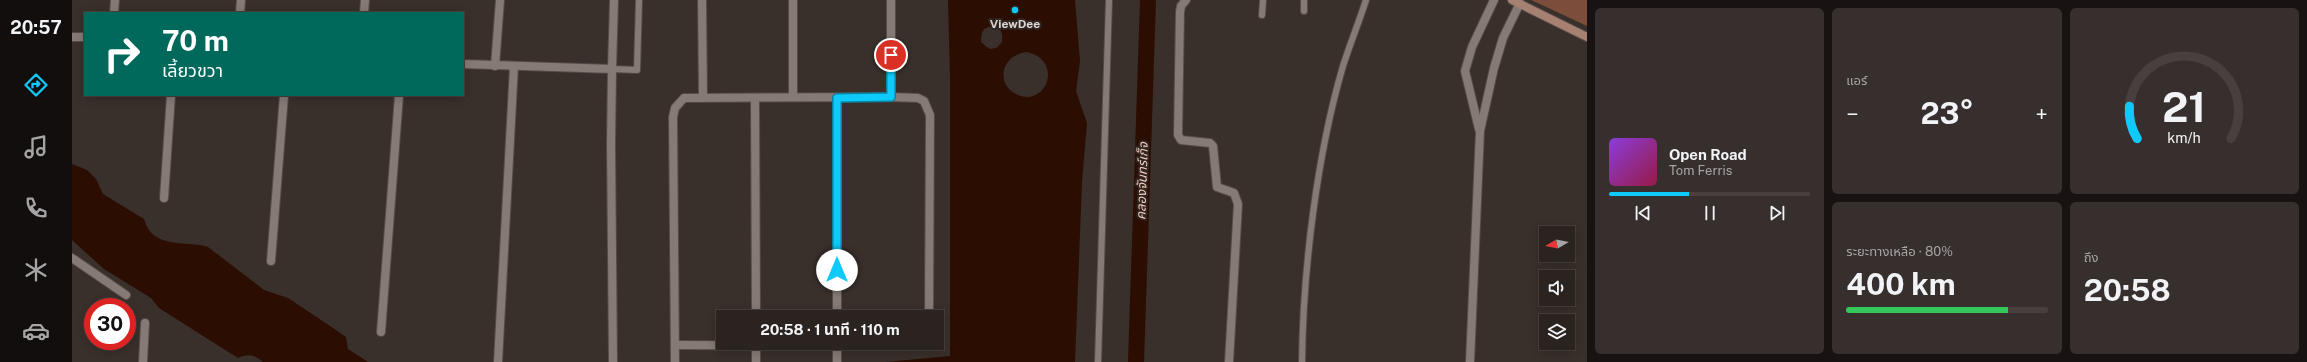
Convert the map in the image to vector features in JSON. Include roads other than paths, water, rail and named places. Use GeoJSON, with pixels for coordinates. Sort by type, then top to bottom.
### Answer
{"type":"FeatureCollection","features":[{"type":"Feature","properties":{"kind":"main road"},"geometry":{"type":"LineString","coordinates":[[1512,0],[1587,37]]}},
{"type":"Feature","properties":{"kind":"street"},"geometry":{"type":"LineString","coordinates":[[114,12],[115,0]]}},
{"type":"Feature","properties":{"kind":"street"},"geometry":{"type":"LineString","coordinates":[[240,12],[241,0]]}},
{"type":"Feature","properties":{"kind":"street"},"geometry":{"type":"LineString","coordinates":[[364,12],[365,0]]}},
{"type":"Feature","properties":{"kind":"street"},"geometry":{"type":"LineString","coordinates":[[495,66],[500,0]]}},
{"type":"Feature","properties":{"kind":"street"},"geometry":{"type":"LineString","coordinates":[[613,362],[611,144],[614,0]]}},
{"type":"Feature","properties":{"kind":"street"},"geometry":{"type":"LineString","coordinates":[[702,0],[703,98]]}},
{"type":"Feature","properties":{"kind":"street"},"geometry":{"type":"LineString","coordinates":[[793,0],[793,98]]}},
{"type":"Feature","properties":{"kind":"street"},"geometry":{"type":"LineString","coordinates":[[891,0],[891,97]]}},
{"type":"Feature","properties":{"kind":"street"},"geometry":{"type":"LineString","coordinates":[[1186,0],[1181,6],[1180,12],[1178,135],[1181,140],[1210,143],[1213,146],[1217,187],[1234,193],[1238,204],[1229,362]]}},
{"type":"Feature","properties":{"kind":"street"},"geometry":{"type":"LineString","coordinates":[[1480,131],[1465,71],[1472,46],[1494,0]]}},
{"type":"Feature","properties":{"kind":"street"},"geometry":{"type":"LineString","coordinates":[[1470,362],[1480,131],[1494,68],[1503,38],[1520,3]]}},
{"type":"Feature","properties":{"kind":"street"},"geometry":{"type":"LineString","coordinates":[[72,37],[84,37]]}},
{"type":"Feature","properties":{"kind":"street"},"geometry":{"type":"LineString","coordinates":[[464,64],[612,69]]}},
{"type":"Feature","properties":{"kind":"street"},"geometry":{"type":"LineString","coordinates":[[498,362],[514,66]]}},
{"type":"Feature","properties":{"kind":"street"},"geometry":{"type":"LineString","coordinates":[[164,198],[171,96]]}},
{"type":"Feature","properties":{"kind":"street"},"geometry":{"type":"LineString","coordinates":[[271,261],[284,96]]}},
{"type":"Feature","properties":{"kind":"street"},"geometry":{"type":"LineString","coordinates":[[381,332],[399,96]]}},
{"type":"Feature","properties":{"kind":"street"},"geometry":{"type":"LineString","coordinates":[[675,362],[673,117],[675,108],[684,98],[891,97],[918,98],[924,101],[928,106],[930,115],[928,310]]}},
{"type":"Feature","properties":{"kind":"street"},"geometry":{"type":"LineString","coordinates":[[755,98],[756,310]]}},
{"type":"Feature","properties":{"kind":"street"},"geometry":{"type":"LineString","coordinates":[[837,98],[837,310]]}},
{"type":"Feature","properties":{"kind":"street"},"geometry":{"type":"LineString","coordinates":[[72,258],[126,295]]}},
{"type":"Feature","properties":{"kind":"street"},"geometry":{"type":"LineString","coordinates":[[143,362],[145,323]]}},
{"type":"Feature","properties":{"kind":"street"},"geometry":{"type":"LineString","coordinates":[[675,345],[716,344]]}},
{"type":"Feature","properties":{"kind":"street"},"geometry":{"type":"LineString","coordinates":[[756,350],[756,362]]}},
{"type":"Feature","properties":{"kind":"street"},"geometry":{"type":"LineString","coordinates":[[837,350],[837,362]]}},
{"type":"Feature","properties":{"kind":"lane"},"geometry":{"type":"LineString","coordinates":[[612,69],[637,70],[638,0]]}},
{"type":"Feature","properties":{"kind":"lane"},"geometry":{"type":"LineString","coordinates":[[1098,362],[1109,0]]}},
{"type":"Feature","properties":{"kind":"lane"},"geometry":{"type":"LineString","coordinates":[[1262,0],[1262,15]]}},
{"type":"Feature","properties":{"kind":"lane"},"geometry":{"type":"LineString","coordinates":[[1304,0],[1304,11]]}},
{"type":"Feature","properties":{"kind":"lane"},"geometry":{"type":"LineString","coordinates":[[1302,362],[1310,237],[1325,147],[1343,66],[1366,0]]}},
{"type":"Feature","properties":{"kind":"waterway","name":"คลองจันทร์เก็จ"},"geometry":{"type":"LineString","coordinates":[[1136,362],[1148,0]]}},
{"type":"Feature","properties":{"kind":"place","name":"ViewDee"},"geometry":{"type":"Point","coordinates":[1015,10]}}]}
